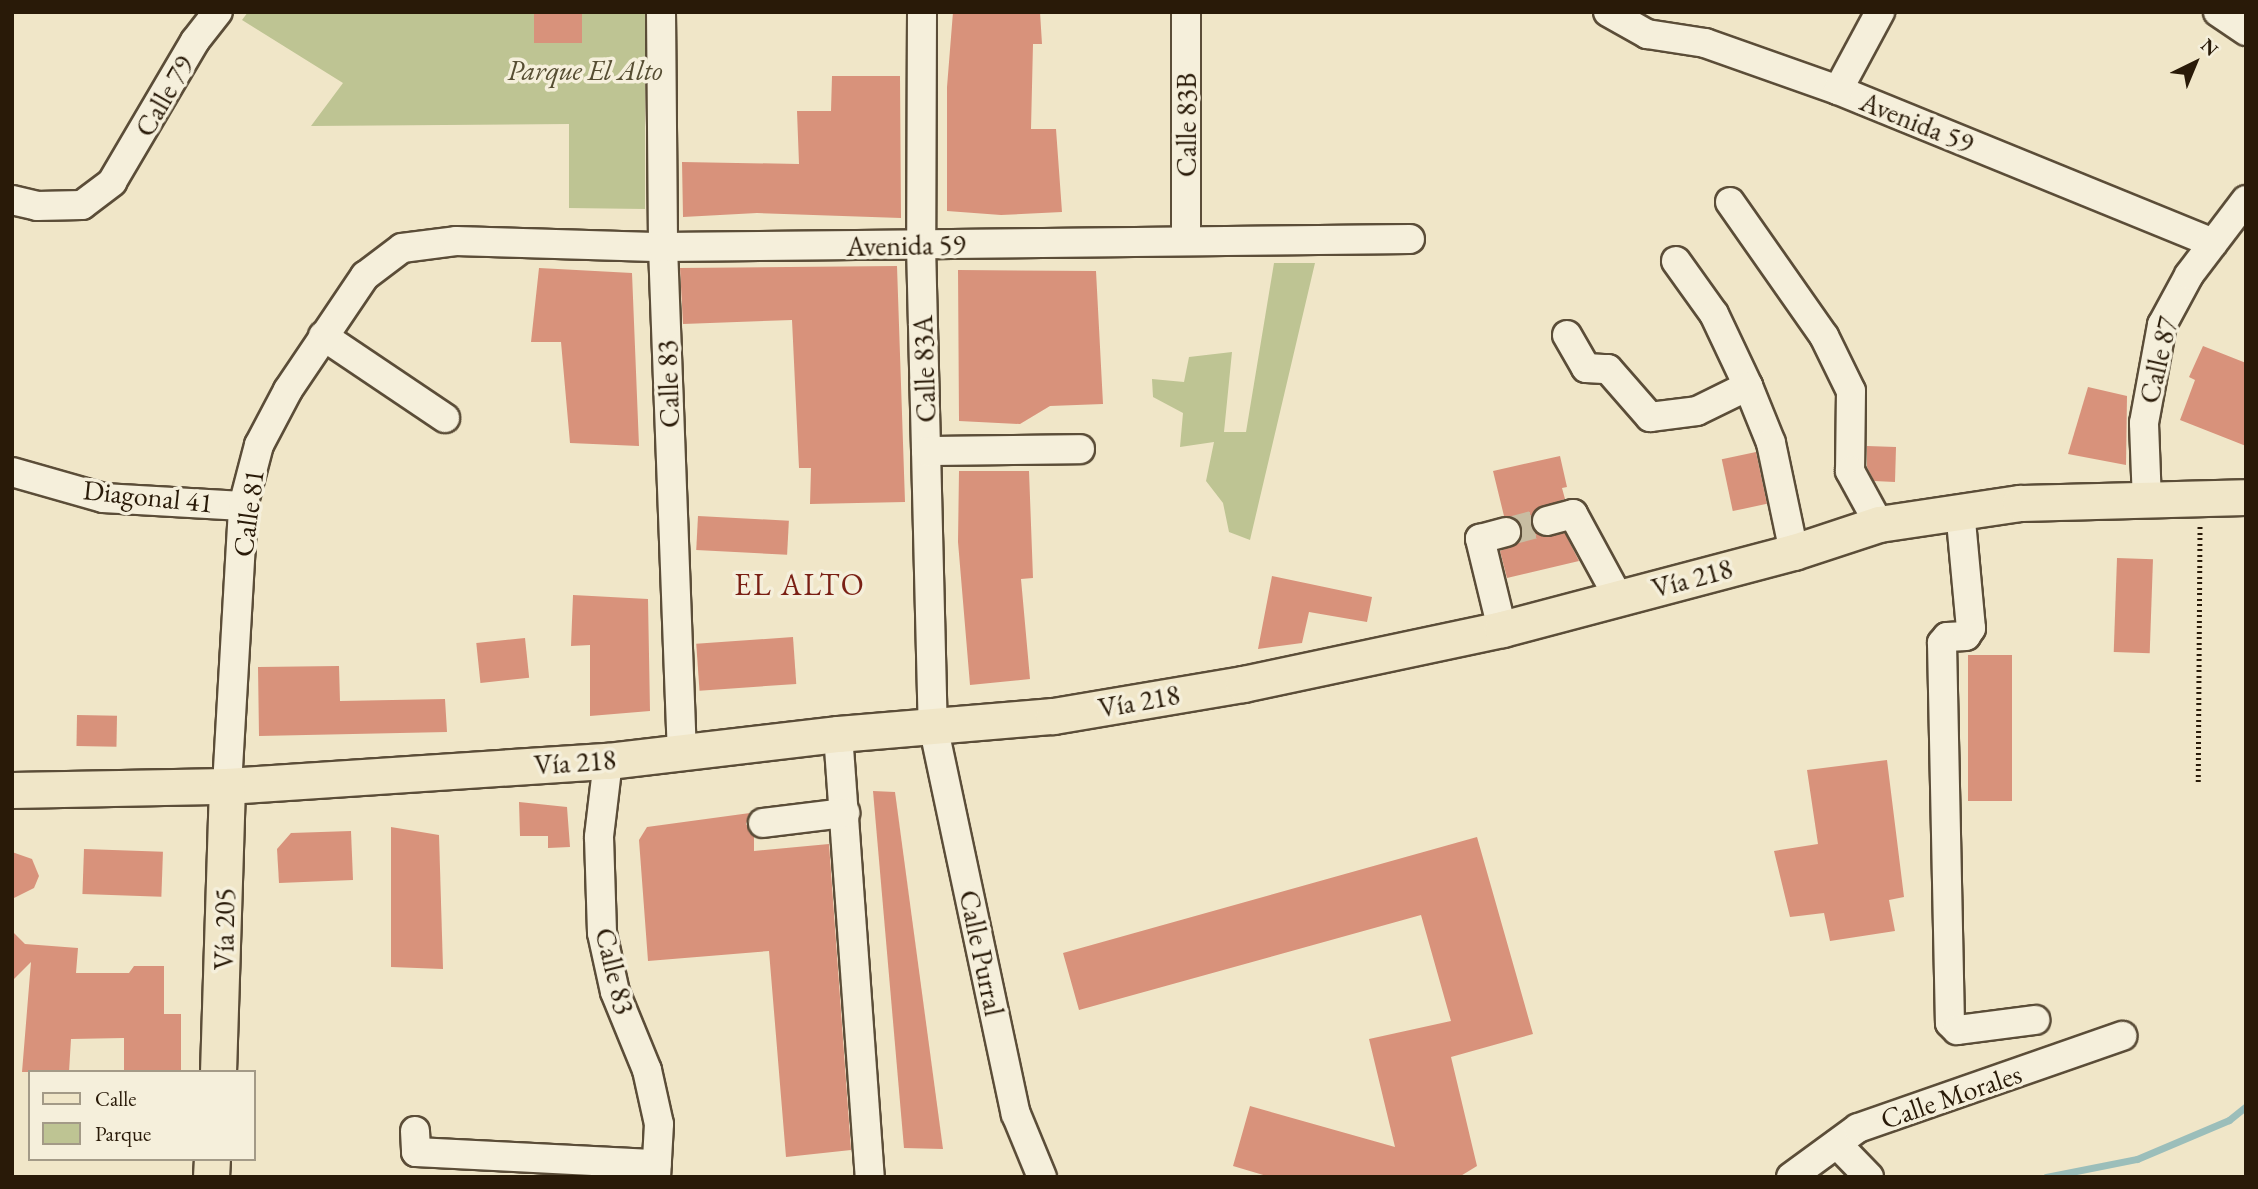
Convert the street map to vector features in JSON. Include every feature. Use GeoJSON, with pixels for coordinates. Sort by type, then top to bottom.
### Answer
{"type":"FeatureCollection","features":[{"type":"Feature","properties":{"kind":"main road","name":"Vía 218"},"geometry":{"type":"LineString","coordinates":[[12,790],[227,786],[608,761],[682,755],[838,734],[1053,716],[1502,629],[1794,552],[1879,524],[1960,510],[2092,498],[2147,502],[2246,497]]}},
{"type":"Feature","properties":{"kind":"main road","name":"Vía 205"},"geometry":{"type":"LineString","coordinates":[[218,1070],[227,786]]}},
{"type":"Feature","properties":{"kind":"street","name":"Calle 79"},"geometry":{"type":"LineString","coordinates":[[12,200],[37,206],[82,205],[112,182],[195,41],[218,12]]}},
{"type":"Feature","properties":{"kind":"street","name":"Calle 83"},"geometry":{"type":"LineString","coordinates":[[661,12],[663,247],[682,755]]}},
{"type":"Feature","properties":{"kind":"street","name":"Calle 83A"},"geometry":{"type":"LineString","coordinates":[[922,12],[921,245],[933,725]]}},
{"type":"Feature","properties":{"kind":"street","name":"Calle 83B"},"geometry":{"type":"LineString","coordinates":[[1186,12],[1186,238]]}},
{"type":"Feature","properties":{"kind":"street"},"geometry":{"type":"LineString","coordinates":[[1838,90],[1880,12]]}},
{"type":"Feature","properties":{"kind":"street"},"geometry":{"type":"LineString","coordinates":[[2218,12],[2246,31]]}},
{"type":"Feature","properties":{"kind":"street","name":"Avenida 59"},"geometry":{"type":"LineString","coordinates":[[1612,16],[1647,34],[1705,43],[1838,90],[2214,243]]}},
{"type":"Feature","properties":{"kind":"street","name":"Calle 87"},"geometry":{"type":"LineString","coordinates":[[2147,502],[2144,423],[2162,326],[2173,300],[2246,200]]}},
{"type":"Feature","properties":{"kind":"street"},"geometry":{"type":"LineString","coordinates":[[1730,202],[1824,336],[1851,391],[1850,471],[1879,524]]}},
{"type":"Feature","properties":{"kind":"street","name":"Avenida 59"},"geometry":{"type":"LineString","coordinates":[[402,248],[456,241],[663,247],[921,245],[1186,238],[1410,239]]}},
{"type":"Feature","properties":{"kind":"street","name":"Calle 81"},"geometry":{"type":"LineString","coordinates":[[227,786],[243,506],[259,445],[323,336],[365,276],[382,258],[402,248]]}},
{"type":"Feature","properties":{"kind":"street"},"geometry":{"type":"LineString","coordinates":[[1676,261],[1714,314],[1748,386],[1771,443],[1794,552]]}},
{"type":"Feature","properties":{"kind":"street"},"geometry":{"type":"LineString","coordinates":[[1567,335],[1586,368],[1608,369],[1650,417],[1697,411],[1748,386]]}},
{"type":"Feature","properties":{"kind":"street"},"geometry":{"type":"LineString","coordinates":[[323,336],[445,418]]}},
{"type":"Feature","properties":{"kind":"street"},"geometry":{"type":"LineString","coordinates":[[926,451],[1080,449]]}},
{"type":"Feature","properties":{"kind":"street","name":"Diagonal 41"},"geometry":{"type":"LineString","coordinates":[[12,472],[103,498],[243,506]]}},
{"type":"Feature","properties":{"kind":"street"},"geometry":{"type":"LineString","coordinates":[[1960,510],[1971,628],[1966,636],[1947,637],[1942,643],[1950,1023],[1957,1030],[2035,1020]]}},
{"type":"Feature","properties":{"kind":"street"},"geometry":{"type":"LineString","coordinates":[[1547,521],[1573,513],[1618,597]]}},
{"type":"Feature","properties":{"kind":"street"},"geometry":{"type":"LineString","coordinates":[[1502,629],[1480,539],[1506,532]]}},
{"type":"Feature","properties":{"kind":"street","name":"Calle Purral"},"geometry":{"type":"LineString","coordinates":[[933,725],[1016,1114],[1042,1177]]}},
{"type":"Feature","properties":{"kind":"street"},"geometry":{"type":"LineString","coordinates":[[838,734],[870,1177]]}},
{"type":"Feature","properties":{"kind":"street","name":"Calle 83"},"geometry":{"type":"LineString","coordinates":[[608,761],[599,836],[602,933],[615,992],[647,1070],[659,1124],[656,1170]]}},
{"type":"Feature","properties":{"kind":"street"},"geometry":{"type":"LineString","coordinates":[[763,823],[845,813]]}},
{"type":"Feature","properties":{"kind":"street","name":"Calle Morales"},"geometry":{"type":"LineString","coordinates":[[1791,1177],[1858,1128],[2122,1036]]}},
{"type":"Feature","properties":{"kind":"street"},"geometry":{"type":"LineString","coordinates":[[415,1131],[416,1152],[656,1170]]}},
{"type":"Feature","properties":{"kind":"street"},"geometry":{"type":"LineString","coordinates":[[1837,1143],[1869,1177]]}},
{"type":"Feature","properties":{"kind":"path"},"geometry":{"type":"LineString","coordinates":[[2198,782],[2200,499]]}},
{"type":"Feature","properties":{"kind":"green space","name":"Parque El Alto"},"geometry":{"type":"Polygon","coordinates":[[[248,12],[645,12],[645,209],[569,208],[569,124],[311,126],[343,83],[242,20],[248,12]]]}},
{"type":"Feature","properties":{"kind":"green space"},"geometry":{"type":"Polygon","coordinates":[[[1274,263],[1315,263],[1250,540],[1229,532],[1223,503],[1206,481],[1214,442],[1180,447],[1183,413],[1153,397],[1152,379],[1184,382],[1189,357],[1232,352],[1224,432],[1246,432],[1274,263]]]}},
{"type":"Feature","properties":{"kind":"building"},"geometry":{"type":"Polygon","coordinates":[[[534,12],[582,12],[582,43],[534,43],[534,12]]]}},
{"type":"Feature","properties":{"kind":"building"},"geometry":{"type":"Polygon","coordinates":[[[953,12],[1040,12],[1042,44],[1033,44],[1031,129],[1056,129],[1062,212],[1001,215],[947,211],[947,87],[953,12]]]}},
{"type":"Feature","properties":{"kind":"building"},"geometry":{"type":"Polygon","coordinates":[[[832,76],[900,76],[901,218],[757,213],[683,217],[682,162],[799,164],[797,111],[831,111],[832,76]]]}},
{"type":"Feature","properties":{"kind":"building"},"geometry":{"type":"Polygon","coordinates":[[[897,266],[905,502],[810,504],[811,468],[799,468],[792,320],[683,324],[680,268],[897,266]]]}},
{"type":"Feature","properties":{"kind":"building"},"geometry":{"type":"Polygon","coordinates":[[[539,268],[632,273],[639,446],[570,443],[561,342],[531,342],[539,268]]]}},
{"type":"Feature","properties":{"kind":"building"},"geometry":{"type":"Polygon","coordinates":[[[958,270],[1096,271],[1103,404],[1050,406],[1020,424],[959,421],[958,270]]]}},
{"type":"Feature","properties":{"kind":"building"},"geometry":{"type":"Polygon","coordinates":[[[2203,346],[2246,363],[2246,446],[2180,420],[2195,380],[2189,377],[2203,346]]]}},
{"type":"Feature","properties":{"kind":"building"},"geometry":{"type":"Polygon","coordinates":[[[2088,387],[2127,396],[2126,465],[2068,454],[2088,387]]]}},
{"type":"Feature","properties":{"kind":"building"},"geometry":{"type":"Polygon","coordinates":[[[1867,446],[1896,447],[1895,482],[1874,481],[1867,467],[1867,446]]]}},
{"type":"Feature","properties":{"kind":"building"},"geometry":{"type":"Polygon","coordinates":[[[1756,452],[1767,504],[1733,511],[1722,459],[1756,452]]]}},
{"type":"Feature","properties":{"kind":"building"},"geometry":{"type":"Polygon","coordinates":[[[1560,456],[1567,487],[1562,488],[1565,499],[1536,509],[1531,525],[1543,537],[1565,533],[1579,561],[1507,578],[1500,551],[1517,544],[1522,528],[1517,520],[1504,516],[1493,471],[1560,456]]]}},
{"type":"Feature","properties":{"kind":"building"},"geometry":{"type":"Polygon","coordinates":[[[959,471],[1029,471],[1033,578],[1021,579],[1030,679],[970,685],[958,542],[959,471]]]}},
{"type":"Feature","properties":{"kind":"building"},"geometry":{"type":"Polygon","coordinates":[[[698,516],[789,521],[787,555],[696,550],[698,516]]]}},
{"type":"Feature","properties":{"kind":"building"},"geometry":{"type":"Polygon","coordinates":[[[2117,558],[2153,559],[2150,653],[2114,652],[2117,558]]]}},
{"type":"Feature","properties":{"kind":"building"},"geometry":{"type":"Polygon","coordinates":[[[1272,576],[1372,597],[1367,622],[1309,612],[1302,643],[1258,649],[1272,576]]]}},
{"type":"Feature","properties":{"kind":"building"},"geometry":{"type":"Polygon","coordinates":[[[573,595],[648,599],[650,711],[590,716],[590,645],[571,646],[573,595]]]}},
{"type":"Feature","properties":{"kind":"building"},"geometry":{"type":"Polygon","coordinates":[[[793,637],[796,684],[700,691],[696,644],[793,637]]]}},
{"type":"Feature","properties":{"kind":"building"},"geometry":{"type":"Polygon","coordinates":[[[525,638],[529,678],[480,683],[476,643],[525,638]]]}},
{"type":"Feature","properties":{"kind":"building"},"geometry":{"type":"Polygon","coordinates":[[[1968,655],[2012,655],[2012,801],[1968,801],[1968,655]]]}},
{"type":"Feature","properties":{"kind":"building"},"geometry":{"type":"Polygon","coordinates":[[[339,666],[340,701],[445,699],[447,732],[259,736],[258,667],[339,666]]]}},
{"type":"Feature","properties":{"kind":"building"},"geometry":{"type":"Polygon","coordinates":[[[77,715],[117,716],[116,747],[76,746],[77,715]]]}},
{"type":"Feature","properties":{"kind":"building"},"geometry":{"type":"Polygon","coordinates":[[[1887,760],[1904,897],[1889,900],[1895,931],[1830,941],[1824,913],[1790,917],[1774,851],[1818,844],[1807,770],[1887,760]]]}},
{"type":"Feature","properties":{"kind":"building"},"geometry":{"type":"Polygon","coordinates":[[[873,791],[895,792],[943,1149],[904,1148],[873,791]]]}},
{"type":"Feature","properties":{"kind":"building"},"geometry":{"type":"Polygon","coordinates":[[[519,802],[567,807],[570,847],[548,848],[548,836],[520,836],[519,802]]]}},
{"type":"Feature","properties":{"kind":"building"},"geometry":{"type":"Polygon","coordinates":[[[750,813],[746,824],[754,836],[754,851],[829,844],[851,1150],[786,1157],[769,951],[648,961],[639,840],[647,827],[750,813]]]}},
{"type":"Feature","properties":{"kind":"building"},"geometry":{"type":"Polygon","coordinates":[[[391,827],[439,835],[443,969],[391,967],[391,827]]]}},
{"type":"Feature","properties":{"kind":"building"},"geometry":{"type":"Polygon","coordinates":[[[351,831],[353,880],[279,883],[277,849],[291,833],[351,831]]]}},
{"type":"Feature","properties":{"kind":"building"},"geometry":{"type":"Polygon","coordinates":[[[1477,837],[1533,1034],[1451,1057],[1477,1166],[1459,1177],[1270,1177],[1233,1166],[1250,1106],[1395,1147],[1369,1039],[1451,1021],[1421,915],[1079,1010],[1063,953],[1477,837]]]}},
{"type":"Feature","properties":{"kind":"building"},"geometry":{"type":"Polygon","coordinates":[[[84,849],[163,852],[161,897],[82,894],[84,849]]]}},
{"type":"Feature","properties":{"kind":"building"},"geometry":{"type":"Polygon","coordinates":[[[12,852],[32,859],[39,876],[34,888],[12,899],[12,852]]]}},
{"type":"Feature","properties":{"kind":"building"},"geometry":{"type":"Polygon","coordinates":[[[12,931],[25,944],[78,948],[76,973],[129,973],[134,966],[164,966],[164,1014],[181,1014],[181,1070],[124,1070],[124,1038],[71,1039],[69,1070],[22,1072],[31,962],[12,981],[12,931]]]}},
{"type":"Feature","properties":{"kind":"waterway"},"geometry":{"type":"LineString","coordinates":[[2046,1177],[2137,1159],[2229,1120],[2246,1106]]}},
{"type":"Feature","properties":{"kind":"tunnel"},"geometry":{"type":"LineString","coordinates":[[1506,532],[1547,521]]}},
{"type":"Feature","properties":{"kind":"district","name":"EL ALTO"},"geometry":{"type":"Point","coordinates":[800,585]}}]}
